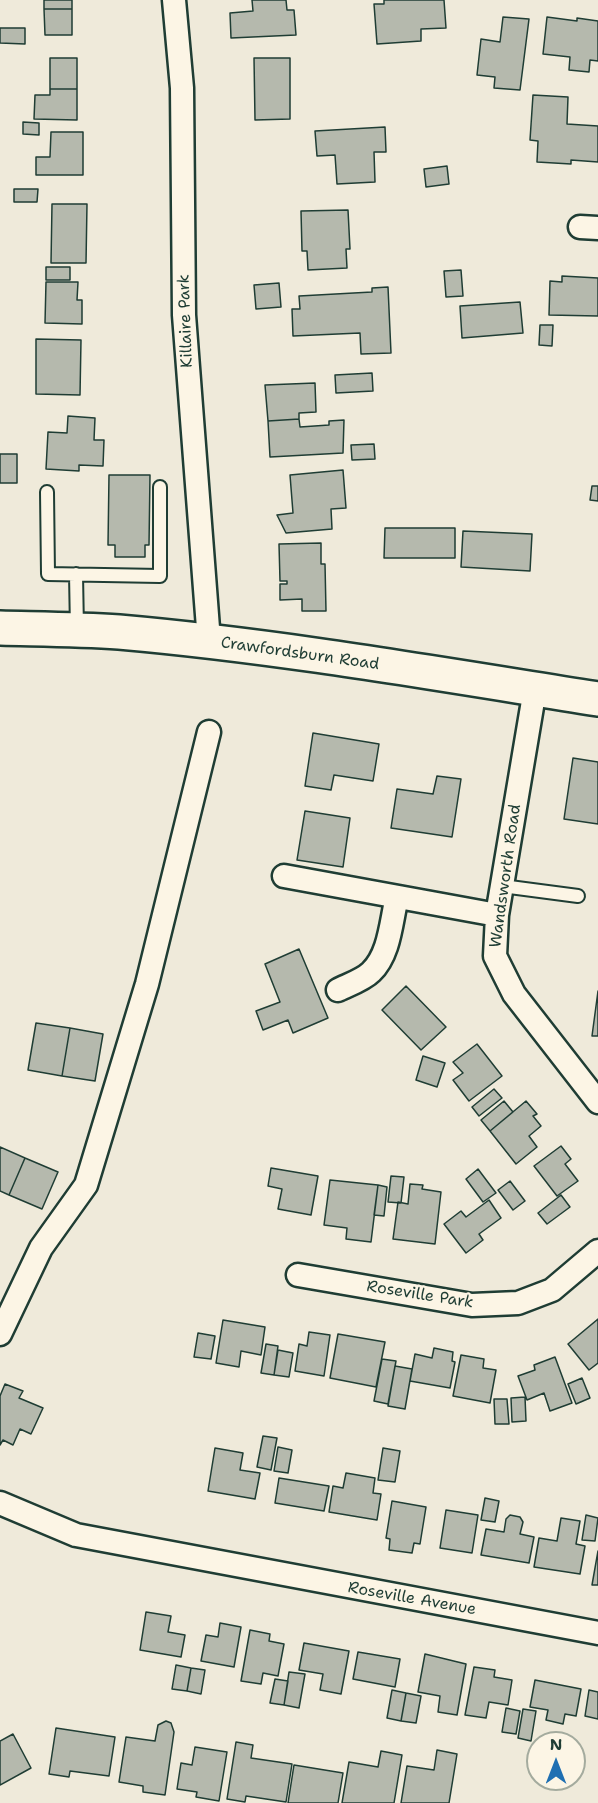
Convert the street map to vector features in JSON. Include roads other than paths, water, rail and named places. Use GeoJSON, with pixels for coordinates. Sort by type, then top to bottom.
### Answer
{"type":"FeatureCollection","features":[{"type":"Feature","properties":{"kind":"main road","name":"Crawfordsburn Road"},"geometry":{"type":"LineString","coordinates":[[0,628],[116,632],[209,641],[598,699]]}},
{"type":"Feature","properties":{"kind":"street","name":"Killaire Park"},"geometry":{"type":"LineString","coordinates":[[174,0],[182,88],[183,315],[209,641]]}},
{"type":"Feature","properties":{"kind":"street","name":"Wandsworth Road"},"geometry":{"type":"LineString","coordinates":[[536,689],[497,915],[495,956],[514,994],[598,1102]]}},
{"type":"Feature","properties":{"kind":"street"},"geometry":{"type":"LineString","coordinates":[[0,1334],[41,1248],[86,1185],[147,984],[209,732]]}},
{"type":"Feature","properties":{"kind":"street"},"geometry":{"type":"LineString","coordinates":[[284,876],[497,915]]}},
{"type":"Feature","properties":{"kind":"street"},"geometry":{"type":"LineString","coordinates":[[338,990],[369,974],[380,962],[397,897]]}},
{"type":"Feature","properties":{"kind":"street","name":"Roseville Park"},"geometry":{"type":"LineString","coordinates":[[298,1275],[472,1305],[518,1303],[552,1290],[598,1251]]}},
{"type":"Feature","properties":{"kind":"street","name":"Roseville Avenue"},"geometry":{"type":"LineString","coordinates":[[0,1503],[76,1535],[598,1633]]}},
{"type":"Feature","properties":{"kind":"lane"},"geometry":{"type":"LineString","coordinates":[[47,492],[48,574],[160,576],[160,487]]}},
{"type":"Feature","properties":{"kind":"lane"},"geometry":{"type":"LineString","coordinates":[[75,574],[77,630]]}},
{"type":"Feature","properties":{"kind":"lane"},"geometry":{"type":"LineString","coordinates":[[502,886],[578,896]]}}]}
